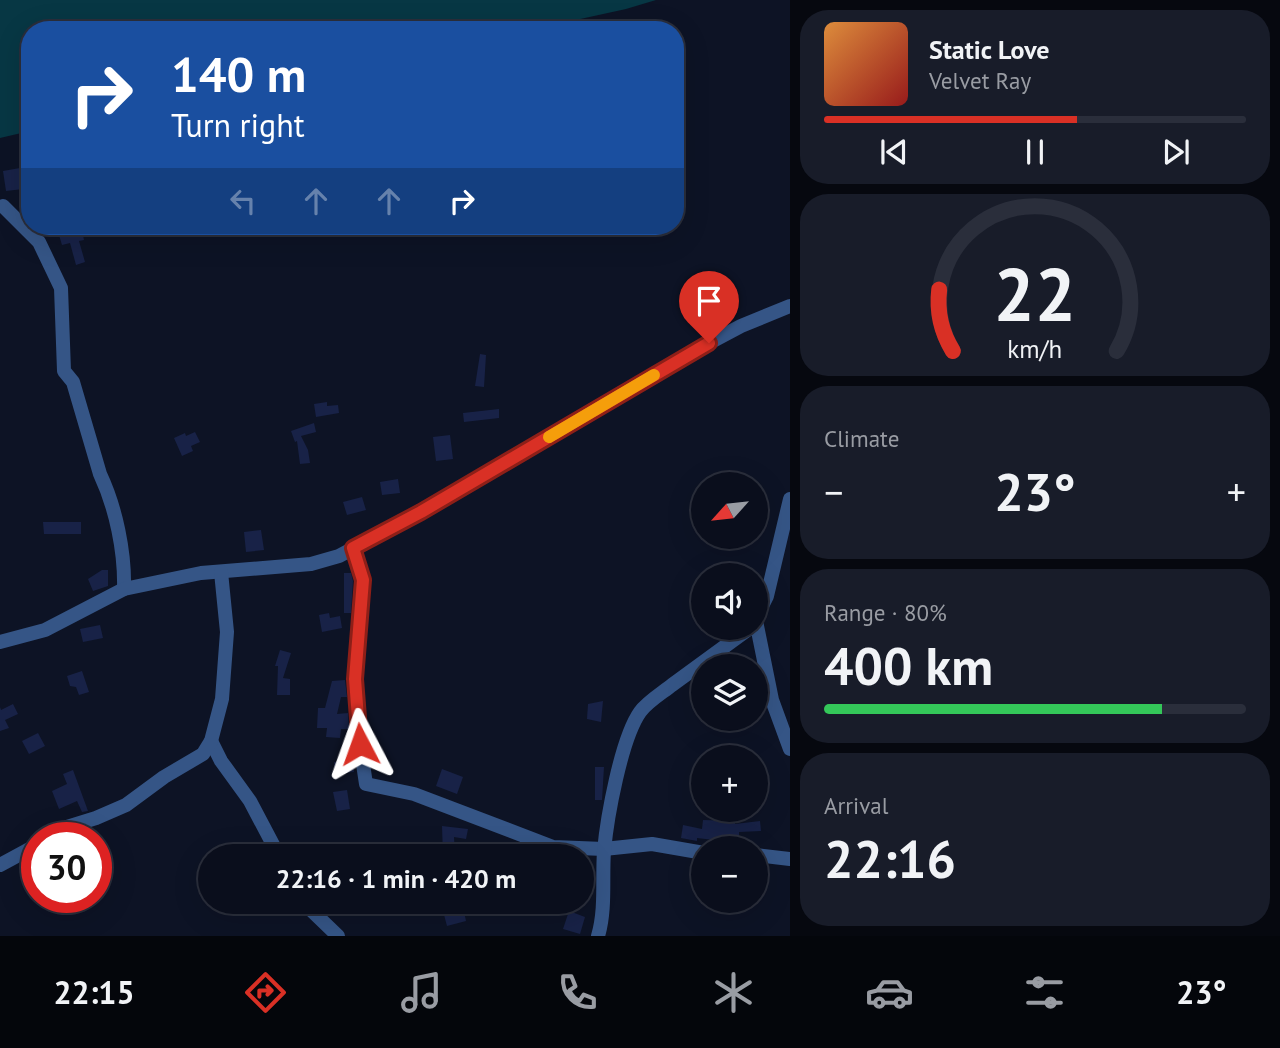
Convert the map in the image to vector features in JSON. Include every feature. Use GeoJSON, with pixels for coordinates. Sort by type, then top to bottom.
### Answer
{"type":"FeatureCollection","features":[{"type":"Feature","properties":{"kind":"street"},"geometry":{"type":"LineString","coordinates":[[3,206],[21,224]]}},
{"type":"Feature","properties":{"kind":"street"},"geometry":{"type":"LineString","coordinates":[[32,235],[39,242],[61,288],[64,371],[73,382],[106,488],[123,559],[124,589]]}},
{"type":"Feature","properties":{"kind":"street"},"geometry":{"type":"LineString","coordinates":[[0,642],[45,630],[124,589],[164,579],[311,564],[331,559],[421,512],[709,343],[741,326],[790,306]]}},
{"type":"Feature","properties":{"kind":"street"},"geometry":{"type":"LineString","coordinates":[[768,592],[790,499]]}},
{"type":"Feature","properties":{"kind":"street"},"geometry":{"type":"LineString","coordinates":[[353,548],[363,580],[355,679],[366,784],[414,794],[552,847],[604,849],[652,844],[691,851]]}},
{"type":"Feature","properties":{"kind":"street"},"geometry":{"type":"LineString","coordinates":[[83,822],[125,805],[203,754],[211,741],[222,699],[226,632],[221,572]]}},
{"type":"Feature","properties":{"kind":"street"},"geometry":{"type":"LineString","coordinates":[[598,936],[603,901],[604,849],[628,735],[641,710],[734,640]]}},
{"type":"Feature","properties":{"kind":"street"},"geometry":{"type":"LineString","coordinates":[[760,640],[772,700],[790,749]]}},
{"type":"Feature","properties":{"kind":"street"},"geometry":{"type":"LineString","coordinates":[[211,741],[221,761],[250,801],[273,844]]}},
{"type":"Feature","properties":{"kind":"street"},"geometry":{"type":"LineString","coordinates":[[0,865],[21,854]]}},
{"type":"Feature","properties":{"kind":"street"},"geometry":{"type":"LineString","coordinates":[[768,856],[790,859]]}},
{"type":"Feature","properties":{"kind":"street"},"geometry":{"type":"LineString","coordinates":[[315,914],[338,936]]}},
{"type":"Feature","properties":{"kind":"water"},"geometry":{"type":"Polygon","coordinates":[[[0,0],[656,0],[571,21],[21,21],[21,133],[0,138],[0,0]]]}},
{"type":"Feature","properties":{"kind":"building"},"geometry":{"type":"Polygon","coordinates":[[[20,168],[21,189],[6,191],[3,171],[20,168]]]}},
{"type":"Feature","properties":{"kind":"building"},"geometry":{"type":"Polygon","coordinates":[[[59,235],[83,235],[84,240],[79,241],[85,262],[76,265],[70,243],[62,245],[59,235]]]}},
{"type":"Feature","properties":{"kind":"building"},"geometry":{"type":"Polygon","coordinates":[[[480,354],[486,355],[484,387],[475,386],[480,354]]]}},
{"type":"Feature","properties":{"kind":"building"},"geometry":{"type":"Polygon","coordinates":[[[327,402],[327,406],[338,405],[339,413],[316,417],[314,404],[327,402]]]}},
{"type":"Feature","properties":{"kind":"building"},"geometry":{"type":"Polygon","coordinates":[[[499,409],[499,418],[464,422],[463,413],[499,409]]]}},
{"type":"Feature","properties":{"kind":"building"},"geometry":{"type":"Polygon","coordinates":[[[314,423],[316,432],[301,436],[308,450],[310,463],[300,464],[297,441],[295,442],[291,431],[314,423]]]}},
{"type":"Feature","properties":{"kind":"building"},"geometry":{"type":"Polygon","coordinates":[[[195,432],[200,442],[191,446],[193,451],[182,456],[174,438],[195,432]]]}},
{"type":"Feature","properties":{"kind":"building"},"geometry":{"type":"Polygon","coordinates":[[[450,435],[453,459],[436,461],[433,437],[450,435]]]}},
{"type":"Feature","properties":{"kind":"building"},"geometry":{"type":"Polygon","coordinates":[[[398,479],[400,493],[382,495],[380,482],[398,479]]]}},
{"type":"Feature","properties":{"kind":"building"},"geometry":{"type":"Polygon","coordinates":[[[362,497],[366,510],[347,515],[343,502],[362,497]]]}},
{"type":"Feature","properties":{"kind":"building"},"geometry":{"type":"Polygon","coordinates":[[[43,522],[81,522],[81,534],[44,534],[43,522]]]}},
{"type":"Feature","properties":{"kind":"building"},"geometry":{"type":"Polygon","coordinates":[[[261,530],[264,550],[246,552],[244,532],[261,530]]]}},
{"type":"Feature","properties":{"kind":"building"},"geometry":{"type":"Polygon","coordinates":[[[102,570],[108,570],[108,586],[93,591],[88,579],[102,570]]]}},
{"type":"Feature","properties":{"kind":"building"},"geometry":{"type":"Polygon","coordinates":[[[344,573],[351,573],[353,581],[351,613],[344,613],[344,573]]]}},
{"type":"Feature","properties":{"kind":"building"},"geometry":{"type":"Polygon","coordinates":[[[329,613],[330,618],[340,616],[342,628],[322,632],[319,615],[329,613]]]}},
{"type":"Feature","properties":{"kind":"building"},"geometry":{"type":"Polygon","coordinates":[[[100,625],[103,638],[83,642],[80,629],[100,625]]]}},
{"type":"Feature","properties":{"kind":"building"},"geometry":{"type":"Polygon","coordinates":[[[280,650],[291,653],[283,678],[290,679],[290,695],[277,695],[278,666],[275,666],[280,650]]]}},
{"type":"Feature","properties":{"kind":"building"},"geometry":{"type":"Polygon","coordinates":[[[82,671],[89,692],[79,695],[76,687],[70,686],[67,676],[82,671]]]}},
{"type":"Feature","properties":{"kind":"building"},"geometry":{"type":"Polygon","coordinates":[[[345,680],[347,697],[341,697],[337,714],[348,713],[349,729],[341,729],[340,738],[326,737],[327,728],[317,728],[318,708],[325,708],[332,681],[345,680]]]}},
{"type":"Feature","properties":{"kind":"building"},"geometry":{"type":"Polygon","coordinates":[[[603,701],[601,722],[587,719],[588,704],[603,701]]]}},
{"type":"Feature","properties":{"kind":"building"},"geometry":{"type":"Polygon","coordinates":[[[13,704],[18,714],[5,720],[9,728],[0,731],[0,707],[1,710],[13,704]]]}},
{"type":"Feature","properties":{"kind":"building"},"geometry":{"type":"Polygon","coordinates":[[[38,733],[45,746],[29,754],[22,741],[38,733]]]}},
{"type":"Feature","properties":{"kind":"building"},"geometry":{"type":"Polygon","coordinates":[[[352,753],[354,772],[335,774],[334,762],[343,761],[342,754],[352,753]]]}},
{"type":"Feature","properties":{"kind":"building"},"geometry":{"type":"Polygon","coordinates":[[[595,767],[604,767],[602,800],[595,800],[595,767]]]}},
{"type":"Feature","properties":{"kind":"building"},"geometry":{"type":"Polygon","coordinates":[[[442,769],[463,777],[457,794],[436,786],[442,769]]]}},
{"type":"Feature","properties":{"kind":"building"},"geometry":{"type":"Polygon","coordinates":[[[73,770],[88,811],[82,812],[77,801],[59,809],[52,791],[67,784],[63,774],[73,770]]]}},
{"type":"Feature","properties":{"kind":"building"},"geometry":{"type":"Polygon","coordinates":[[[347,790],[350,809],[337,811],[333,792],[347,790]]]}},
{"type":"Feature","properties":{"kind":"building"},"geometry":{"type":"Polygon","coordinates":[[[703,822],[760,822],[761,831],[739,832],[739,836],[691,836],[691,840],[681,838],[683,825],[702,829],[703,822]]]}},
{"type":"Feature","properties":{"kind":"building"},"geometry":{"type":"Polygon","coordinates":[[[442,826],[468,829],[466,839],[454,837],[454,844],[443,844],[442,826]]]}},
{"type":"Feature","properties":{"kind":"building"},"geometry":{"type":"Polygon","coordinates":[[[444,914],[464,914],[466,921],[447,926],[444,914]]]}},
{"type":"Feature","properties":{"kind":"building"},"geometry":{"type":"Polygon","coordinates":[[[568,914],[585,917],[580,934],[563,929],[568,914]]]}},
{"type":"Feature","properties":{"kind":"slow traffic"},"geometry":{"type":"LineString","coordinates":[[549,437],[654,375]]}},
{"type":"Feature","properties":{"kind":"route"},"geometry":{"type":"LineString","coordinates":[[360,744],[355,679],[363,580],[353,548],[421,512],[709,343]]}}]}
